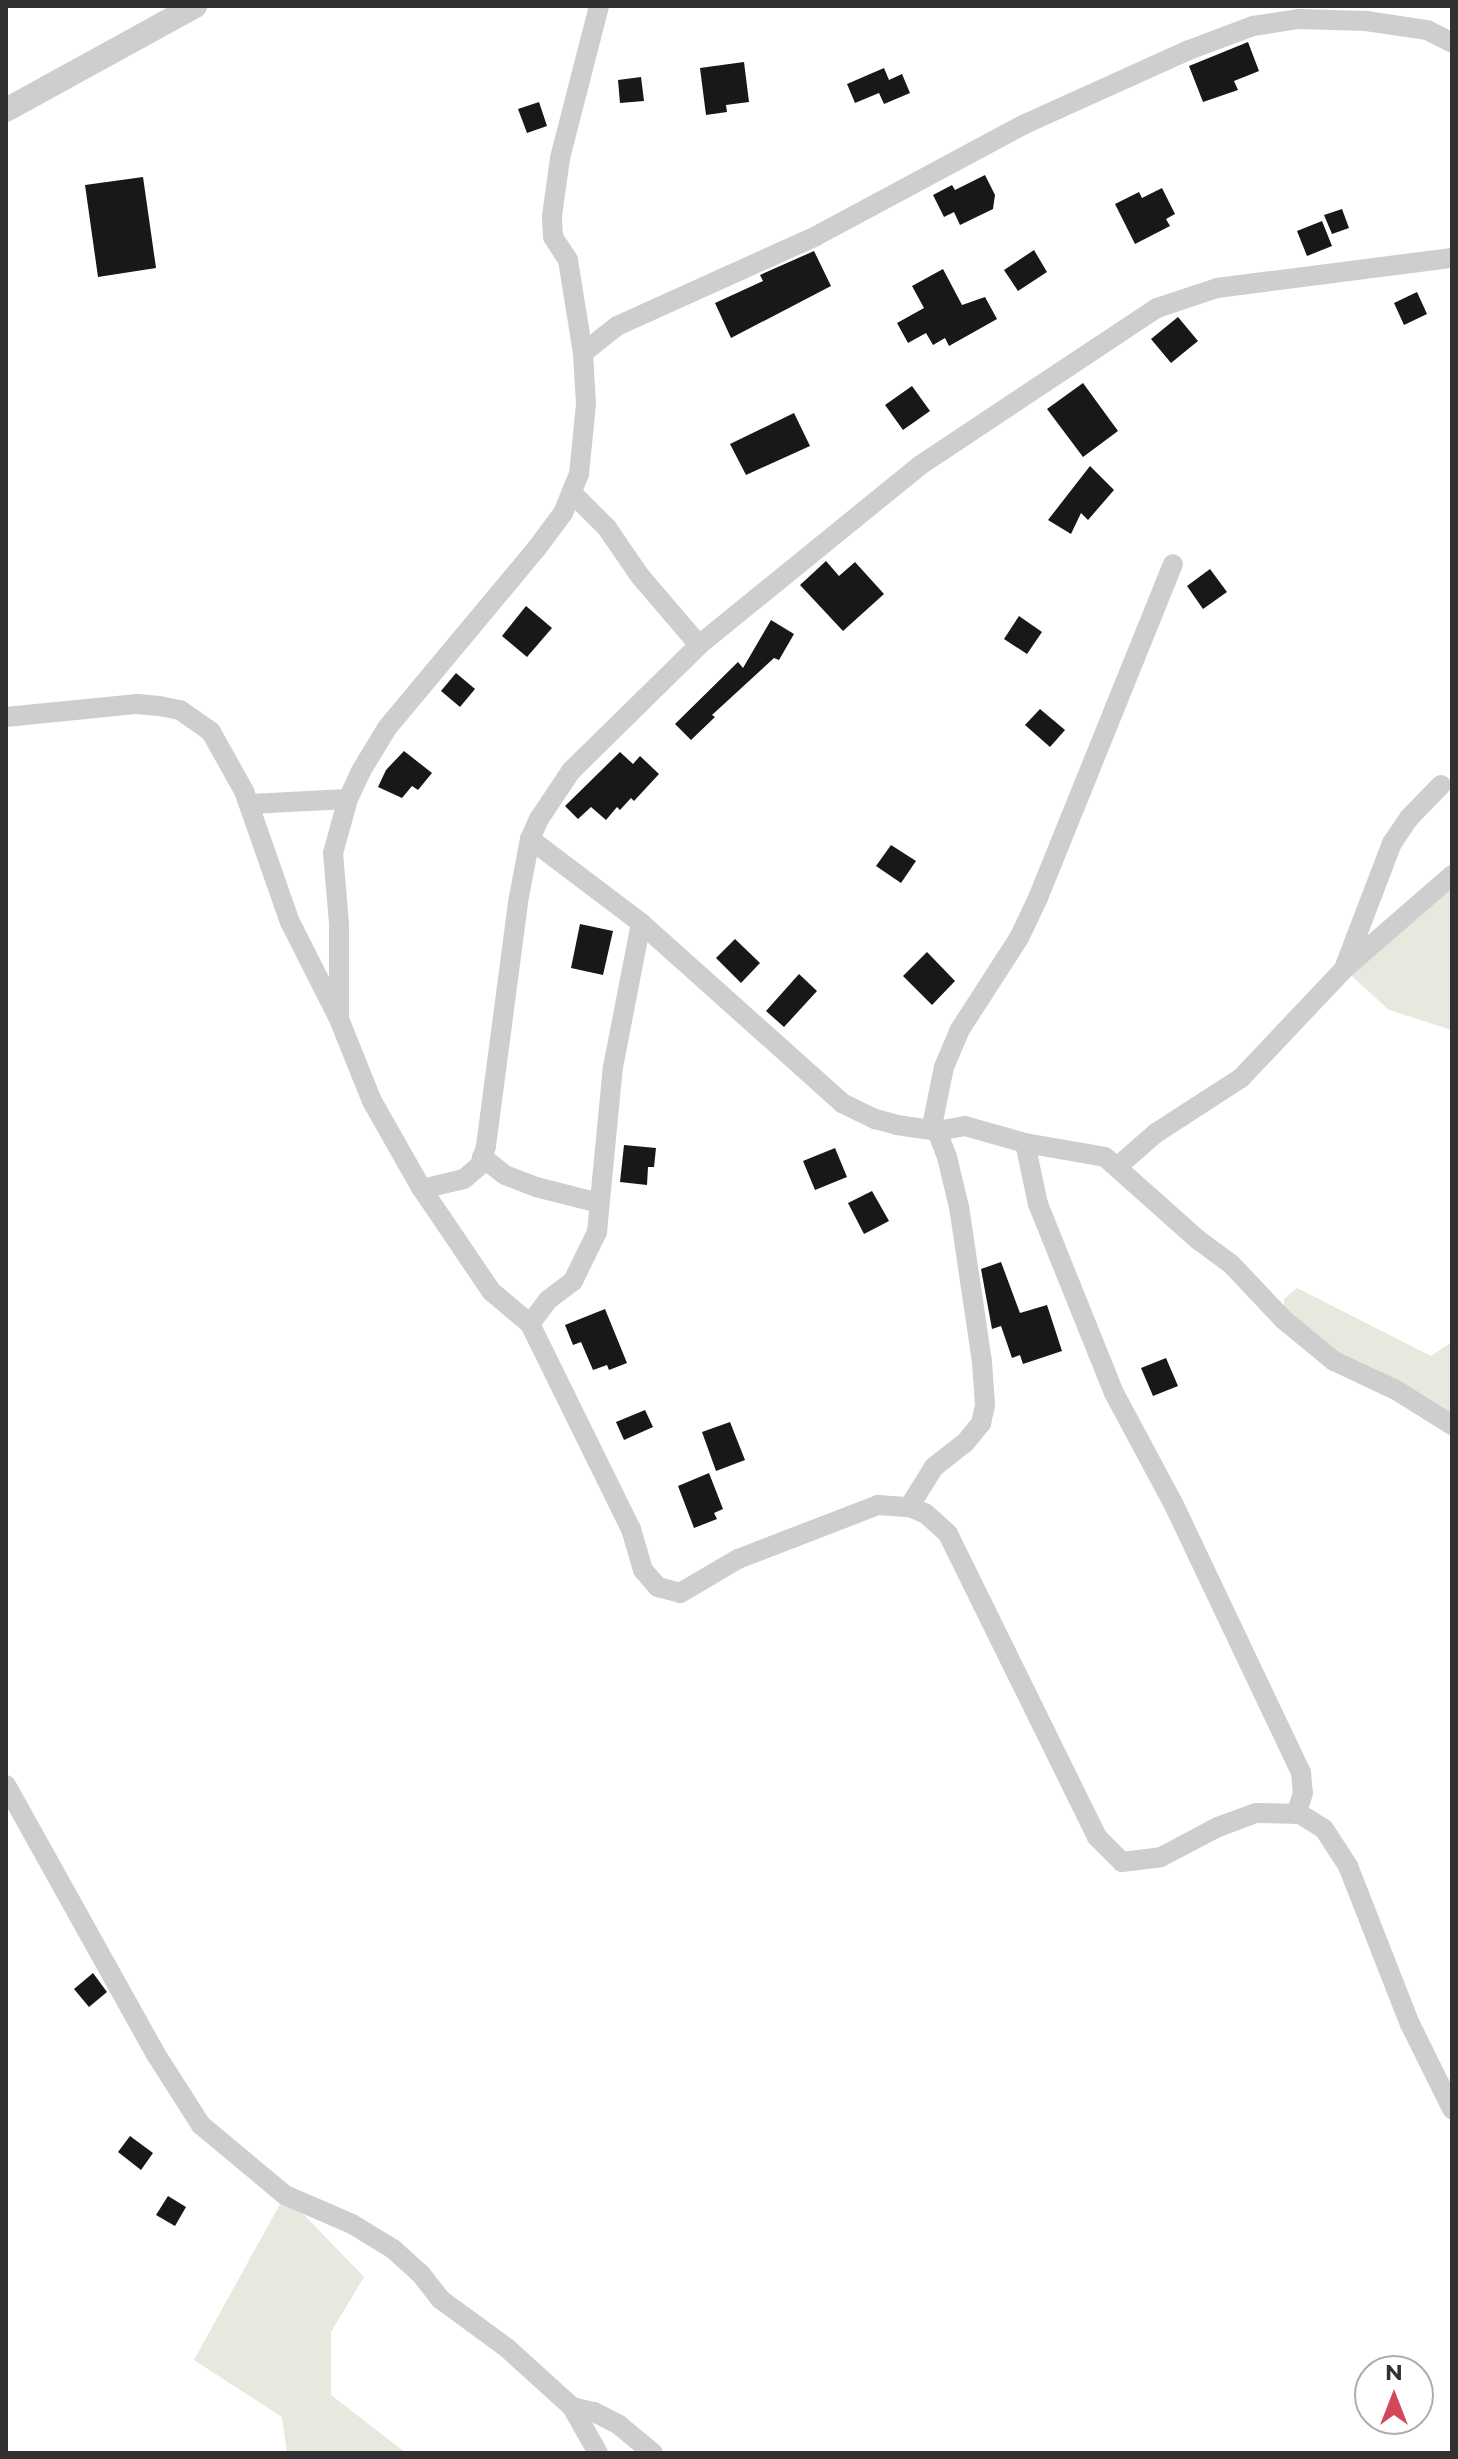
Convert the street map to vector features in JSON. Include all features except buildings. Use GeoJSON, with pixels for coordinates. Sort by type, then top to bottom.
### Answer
{"type":"FeatureCollection","features":[{"type":"Feature","properties":{"kind":"street"},"geometry":{"type":"LineString","coordinates":[[6,110],[195,6]]}},
{"type":"Feature","properties":{"kind":"street"},"geometry":{"type":"LineString","coordinates":[[339,1019],[339,924],[333,853],[348,799],[371,751],[387,728],[537,548],[573,494],[585,431],[583,353],[568,260],[553,237],[552,216],[560,158],[599,6]]}},
{"type":"Feature","properties":{"kind":"street"},"geometry":{"type":"LineString","coordinates":[[583,353],[617,326],[816,236],[1025,124],[1189,50],[1253,26],[1299,19],[1366,21],[1427,30],[1452,43]]}},
{"type":"Feature","properties":{"kind":"street"},"geometry":{"type":"LineString","coordinates":[[422,1189],[464,1179],[480,1165],[530,839],[571,771],[699,645],[919,466],[1157,308],[1217,288],[1452,258]]}},
{"type":"Feature","properties":{"kind":"street"},"geometry":{"type":"LineString","coordinates":[[573,494],[607,528],[640,576],[699,645]]}},
{"type":"Feature","properties":{"kind":"street"},"geometry":{"type":"LineString","coordinates":[[909,1507],[934,1467],[965,1443],[981,1423],[985,1405],[982,1362],[959,1207],[933,1121],[936,1095],[954,1043],[1019,938],[1038,898],[1173,564]]}},
{"type":"Feature","properties":{"kind":"street"},"geometry":{"type":"LineString","coordinates":[[6,717],[137,704],[180,710],[211,732],[226,754],[249,804],[290,922],[339,1019],[372,1101],[422,1189],[491,1291],[530,1324],[631,1529],[643,1570],[658,1587],[680,1593],[738,1559],[878,1505],[909,1507],[925,1513],[948,1534],[1097,1837],[1122,1862],[1161,1857],[1240,1817],[1256,1813],[1296,1814],[1324,1829],[1338,1847],[1410,2024],[1452,2109]]}},
{"type":"Feature","properties":{"kind":"street"},"geometry":{"type":"LineString","coordinates":[[1344,969],[1392,843],[1409,818],[1441,785]]}},
{"type":"Feature","properties":{"kind":"street"},"geometry":{"type":"LineString","coordinates":[[249,804],[348,799]]}},
{"type":"Feature","properties":{"kind":"street"},"geometry":{"type":"LineString","coordinates":[[530,839],[641,923],[842,1103],[875,1119],[937,1131],[965,1126],[1025,1143],[1105,1157],[1197,1239],[1231,1264],[1284,1320],[1325,1354],[1396,1390],[1452,1425]]}},
{"type":"Feature","properties":{"kind":"street"},"geometry":{"type":"LineString","coordinates":[[1117,1167],[1156,1133],[1241,1078],[1344,969],[1452,875]]}},
{"type":"Feature","properties":{"kind":"street"},"geometry":{"type":"LineString","coordinates":[[530,1324],[548,1300],[573,1281],[597,1232],[613,1067],[641,923]]}},
{"type":"Feature","properties":{"kind":"street"},"geometry":{"type":"LineString","coordinates":[[1025,1143],[1038,1204],[1114,1393],[1173,1503],[1301,1772],[1303,1793],[1296,1814]]}},
{"type":"Feature","properties":{"kind":"street"},"geometry":{"type":"LineString","coordinates":[[482,1157],[505,1175],[536,1187],[599,1203]]}},
{"type":"Feature","properties":{"kind":"street"},"geometry":{"type":"LineString","coordinates":[[6,1785],[157,2056],[201,2125],[285,2195],[352,2224],[393,2249],[420,2273],[440,2299],[507,2348],[572,2407],[598,2453]]}},
{"type":"Feature","properties":{"kind":"street"},"geometry":{"type":"LineString","coordinates":[[572,2407],[594,2412],[619,2425],[653,2453]]}},
{"type":"Feature","properties":{"kind":"shaded area"},"geometry":{"type":"Polygon","coordinates":[[[1452,875],[1452,1030],[1389,1010],[1344,969],[1452,875]]]}},
{"type":"Feature","properties":{"kind":"shaded area"},"geometry":{"type":"Polygon","coordinates":[[[1297,1288],[1431,1356],[1452,1342],[1452,1425],[1284,1320],[1284,1299],[1297,1288]]]}},
{"type":"Feature","properties":{"kind":"shaded area"},"geometry":{"type":"Polygon","coordinates":[[[285,2195],[364,2277],[331,2332],[331,2395],[406,2453],[287,2453],[282,2417],[194,2360],[285,2195]]]}}]}
